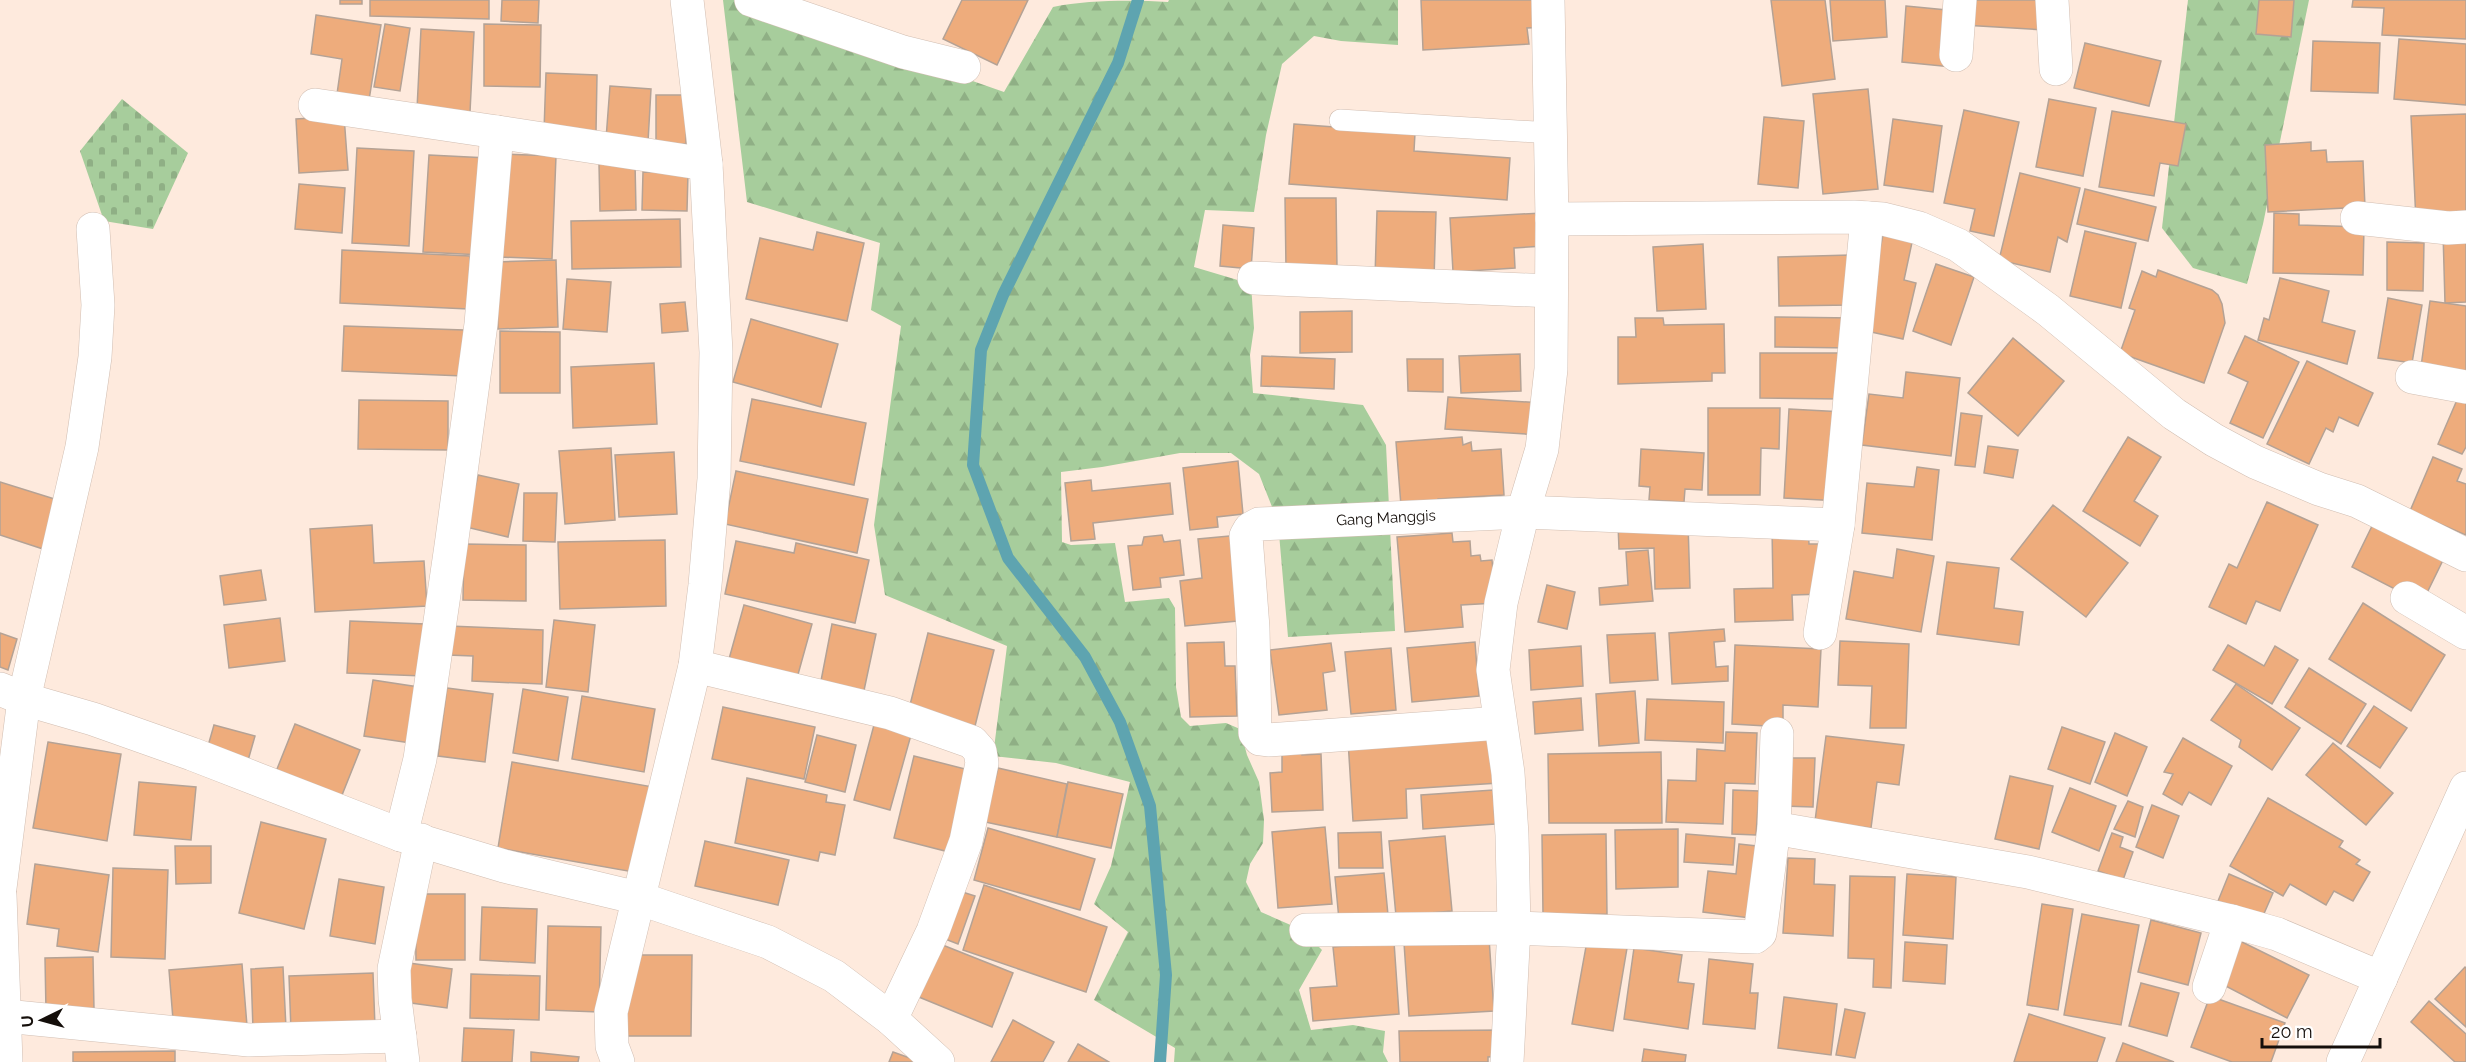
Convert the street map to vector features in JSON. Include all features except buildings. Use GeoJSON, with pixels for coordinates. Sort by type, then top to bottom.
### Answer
{"type":"FeatureCollection","features":[{"type":"Feature","properties":{"kind":"street"},"geometry":{"type":"LineString","coordinates":[[618,1062],[612,1046],[610,1012],[695,666],[714,479],[716,352],[706,164],[687,0]]}},
{"type":"Feature","properties":{"kind":"street"},"geometry":{"type":"LineString","coordinates":[[751,0],[903,52],[964,67]]}},
{"type":"Feature","properties":{"kind":"street"},"geometry":{"type":"LineString","coordinates":[[1507,1062],[1514,928],[1508,773],[1493,670],[1501,603],[1523,512],[1542,449],[1551,369],[1552,219],[1548,0]]}},
{"type":"Feature","properties":{"kind":"street"},"geometry":{"type":"LineString","coordinates":[[1956,55],[1960,0]]}},
{"type":"Feature","properties":{"kind":"street"},"geometry":{"type":"LineString","coordinates":[[2052,0],[2056,69]]}},
{"type":"Feature","properties":{"kind":"street"},"geometry":{"type":"LineString","coordinates":[[315,105],[706,164]]}},
{"type":"Feature","properties":{"kind":"street"},"geometry":{"type":"LineString","coordinates":[[5,1016],[249,1040],[401,1049],[394,969],[420,759],[452,546],[481,324],[497,132]]}},
{"type":"Feature","properties":{"kind":"street"},"geometry":{"type":"LineString","coordinates":[[1552,219],[1867,218],[1883,219],[1919,228],[1958,245],[2048,310],[2174,414],[2214,440],[2255,462],[2319,489],[2357,501],[2466,555]]}},
{"type":"Feature","properties":{"kind":"street"},"geometry":{"type":"LineString","coordinates":[[1820,633],[1838,525],[1867,218]]}},
{"type":"Feature","properties":{"kind":"street"},"geometry":{"type":"LineString","coordinates":[[2357,218],[2448,228],[2466,227]]}},
{"type":"Feature","properties":{"kind":"street"},"geometry":{"type":"LineString","coordinates":[[0,888],[12,694],[82,447],[87,414],[95,357],[98,305],[93,229]]}},
{"type":"Feature","properties":{"kind":"street"},"geometry":{"type":"LineString","coordinates":[[1254,278],[1551,291]]}},
{"type":"Feature","properties":{"kind":"street"},"geometry":{"type":"LineString","coordinates":[[2412,377],[2466,387]]}},
{"type":"Feature","properties":{"kind":"street","name":"Gang Manggis"},"geometry":{"type":"LineString","coordinates":[[1500,723],[1279,740],[1260,739],[1255,733],[1253,628],[1246,536],[1250,529],[1259,524],[1523,512],[1838,525]]}},
{"type":"Feature","properties":{"kind":"street"},"geometry":{"type":"LineString","coordinates":[[2407,598],[2466,633]]}},
{"type":"Feature","properties":{"kind":"street"},"geometry":{"type":"LineString","coordinates":[[695,666],[891,713],[972,742],[980,751],[982,763],[966,841],[933,931],[891,1019]]}},
{"type":"Feature","properties":{"kind":"street"},"geometry":{"type":"LineString","coordinates":[[12,694],[93,719],[192,754],[411,838],[504,866],[638,898],[768,942],[834,976],[891,1019],[938,1062]]}},
{"type":"Feature","properties":{"kind":"street"},"geometry":{"type":"LineString","coordinates":[[1306,930],[1514,928],[1755,937],[1760,933],[1774,828],[1777,734]]}},
{"type":"Feature","properties":{"kind":"street"},"geometry":{"type":"LineString","coordinates":[[2343,1062],[2466,788]]}},
{"type":"Feature","properties":{"kind":"street"},"geometry":{"type":"LineString","coordinates":[[1774,828],[2028,872],[2231,921],[2287,938],[2381,978]]}},
{"type":"Feature","properties":{"kind":"street"},"geometry":{"type":"LineString","coordinates":[[0,895],[6,1062]]}},
{"type":"Feature","properties":{"kind":"street"},"geometry":{"type":"LineString","coordinates":[[2209,987],[2231,921]]}},
{"type":"Feature","properties":{"kind":"lane"},"geometry":{"type":"LineString","coordinates":[[1340,120],[1551,133]]}},
{"type":"Feature","properties":{"kind":"green space"},"geometry":{"type":"Polygon","coordinates":[[[723,0],[741,0],[1004,92],[1053,7],[1110,1],[1398,0],[1398,45],[1341,41],[1314,36],[1282,64],[1266,135],[1254,212],[1205,210],[1194,267],[1251,284],[1254,328],[1250,355],[1253,393],[1363,405],[1386,445],[1395,631],[1288,637],[1278,522],[1259,474],[1231,453],[1180,453],[1061,472],[1062,542],[1071,545],[1115,543],[1125,602],[1169,598],[1175,608],[1176,687],[1181,717],[1190,726],[1226,723],[1240,729],[1247,755],[1259,782],[1264,820],[1263,843],[1250,864],[1246,882],[1261,912],[1302,930],[1322,950],[1299,990],[1311,1030],[1353,1025],[1385,1031],[1383,1052],[1388,1062],[1174,1062],[1175,1048],[1094,1000],[1128,932],[1094,904],[1111,866],[1130,782],[1056,763],[993,756],[1007,646],[885,595],[874,525],[901,326],[871,310],[880,243],[747,202],[723,0]]]}},
{"type":"Feature","properties":{"kind":"green space"},"geometry":{"type":"Polygon","coordinates":[[[2188,0],[2309,0],[2263,224],[2247,284],[2193,268],[2162,228],[2188,0]]]}},
{"type":"Feature","properties":{"kind":"green space"},"geometry":{"type":"Polygon","coordinates":[[[122,99],[188,153],[153,229],[104,221],[80,151],[122,99]]]}},
{"type":"Feature","properties":{"kind":"waterway"},"geometry":{"type":"LineString","coordinates":[[1138,0],[1118,63],[1003,295],[981,350],[973,465],[1008,558],[1085,657],[1120,722],[1150,806],[1166,975],[1160,1062]]}}]}
